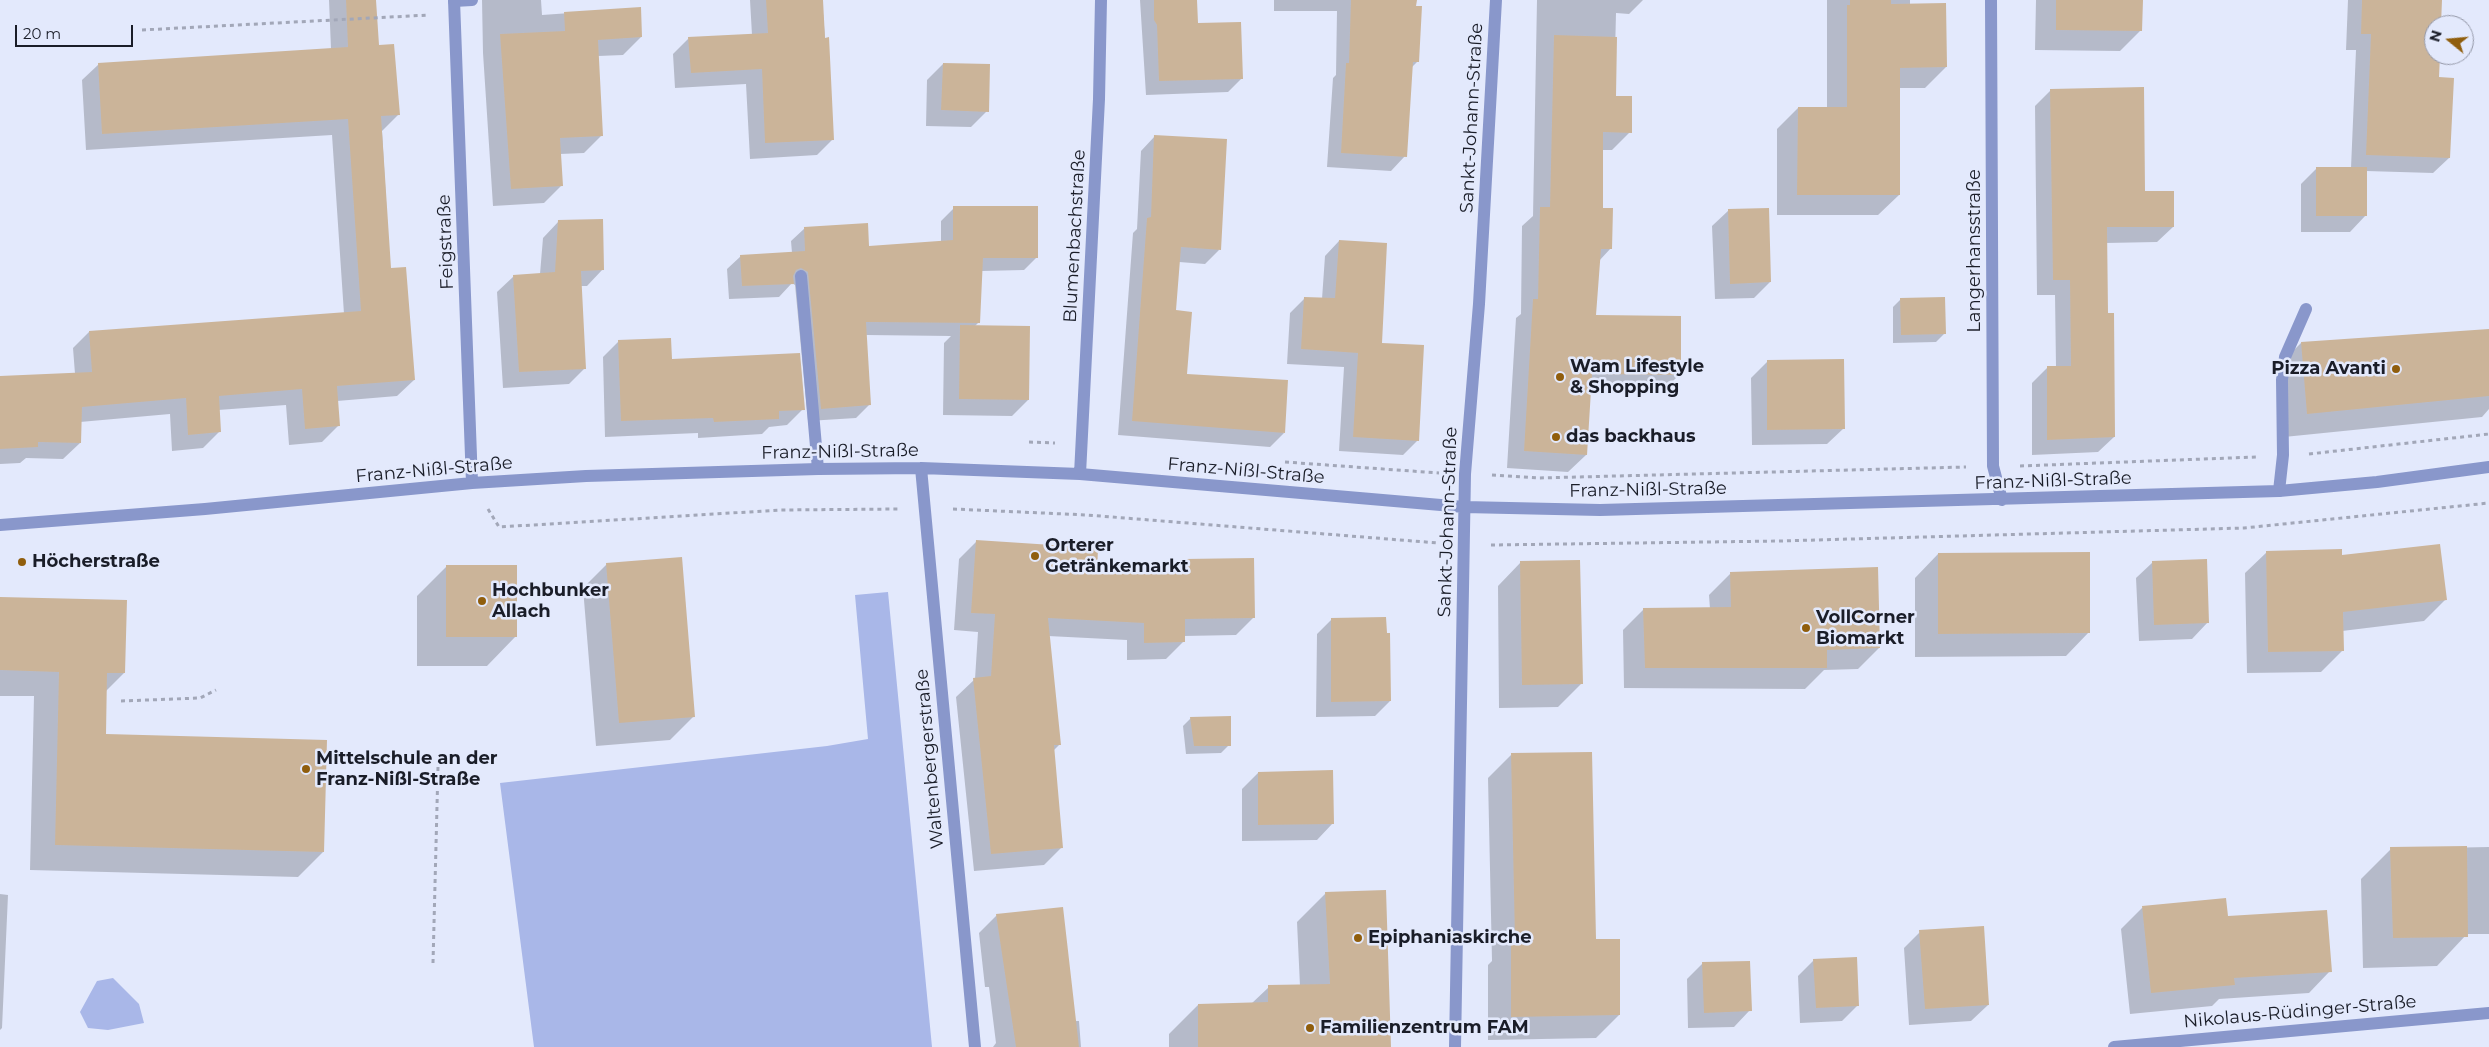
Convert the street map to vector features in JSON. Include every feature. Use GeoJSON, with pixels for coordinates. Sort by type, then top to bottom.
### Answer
{"type":"FeatureCollection","features":[{"type":"Feature","properties":{"kind":"street"},"geometry":{"type":"LineString","coordinates":[[454,0],[472,0]]}},
{"type":"Feature","properties":{"kind":"street","name":"Feigstraße"},"geometry":{"type":"LineString","coordinates":[[454,0],[472,483]]}},
{"type":"Feature","properties":{"kind":"street","name":"Blumenbachstraße"},"geometry":{"type":"LineString","coordinates":[[1080,474],[1099,99],[1101,0]]}},
{"type":"Feature","properties":{"kind":"street","name":"Sankt-Johann-Straße"},"geometry":{"type":"LineString","coordinates":[[1455,1047],[1464,508],[1480,294],[1496,0]]}},
{"type":"Feature","properties":{"kind":"street","name":"Langerhansstraße"},"geometry":{"type":"LineString","coordinates":[[1991,0],[1993,466],[2002,500]]}},
{"type":"Feature","properties":{"kind":"street"},"geometry":{"type":"LineString","coordinates":[[801,276],[818,469]]}},
{"type":"Feature","properties":{"kind":"street"},"geometry":{"type":"LineString","coordinates":[[2279,492],[2283,456],[2282,380],[2286,358],[2306,309]]}},
{"type":"Feature","properties":{"kind":"street","name":"Franz-Nißl-Straße"},"geometry":{"type":"LineString","coordinates":[[0,525],[472,483],[586,476],[818,469],[921,468],[1080,474],[1464,508],[1600,510],[2279,492],[2377,482],[2489,467]]}},
{"type":"Feature","properties":{"kind":"street","name":"Waltenbergerstraße"},"geometry":{"type":"LineString","coordinates":[[921,468],[975,1047]]}},
{"type":"Feature","properties":{"kind":"street","name":"Nikolaus-Rüdinger-Straße"},"geometry":{"type":"LineString","coordinates":[[2114,1047],[2489,1013]]}},
{"type":"Feature","properties":{"kind":"path"},"geometry":{"type":"LineString","coordinates":[[142,30],[454,14]]}},
{"type":"Feature","properties":{"kind":"path"},"geometry":{"type":"LineString","coordinates":[[121,702],[200,698],[216,690]]}},
{"type":"Feature","properties":{"kind":"path"},"geometry":{"type":"LineString","coordinates":[[433,963],[438,767]]}},
{"type":"Feature","properties":{"kind":"shaded area"},"geometry":{"type":"Polygon","coordinates":[[[888,592],[932,1047],[534,1047],[500,783],[827,746],[868,739],[855,595],[888,592]]]}},
{"type":"Feature","properties":{"kind":"shaded area"},"geometry":{"type":"Polygon","coordinates":[[[113,978],[139,1004],[144,1023],[108,1030],[88,1028],[80,1012],[97,981],[113,978]]]}},
{"type":"Feature","properties":{"kind":"building"},"geometry":{"type":"Polygon","coordinates":[[[346,0],[376,0],[379,45],[394,44],[400,115],[381,116],[391,268],[406,267],[415,380],[337,386],[340,426],[305,429],[302,389],[219,396],[221,432],[188,435],[186,398],[82,407],[81,443],[38,442],[38,447],[0,449],[0,376],[92,372],[89,331],[361,311],[348,119],[102,134],[98,63],[348,47],[346,0]]]}},
{"type":"Feature","properties":{"kind":"building"},"geometry":{"type":"Polygon","coordinates":[[[766,0],[823,0],[825,38],[829,37],[834,140],[765,143],[762,69],[691,73],[688,37],[768,33],[766,0]]]}},
{"type":"Feature","properties":{"kind":"building"},"geometry":{"type":"Polygon","coordinates":[[[1154,0],[1197,0],[1198,23],[1241,22],[1243,79],[1159,81],[1154,0]]]}},
{"type":"Feature","properties":{"kind":"building"},"geometry":{"type":"Polygon","coordinates":[[[1351,0],[1417,0],[1416,6],[1422,6],[1419,62],[1413,62],[1407,157],[1341,153],[1346,63],[1349,63],[1351,0]]]}},
{"type":"Feature","properties":{"kind":"building"},"geometry":{"type":"Polygon","coordinates":[[[1850,0],[1891,0],[1891,4],[1946,3],[1947,67],[1900,68],[1900,195],[1797,195],[1798,107],[1847,107],[1847,5],[1850,5],[1850,0]]]}},
{"type":"Feature","properties":{"kind":"building"},"geometry":{"type":"Polygon","coordinates":[[[2056,0],[2143,0],[2142,31],[2056,30],[2056,0]]]}},
{"type":"Feature","properties":{"kind":"building"},"geometry":{"type":"Polygon","coordinates":[[[2362,0],[2442,0],[2441,15],[2424,15],[2424,65],[2440,65],[2439,77],[2454,78],[2450,158],[2366,155],[2371,34],[2361,34],[2362,0]]]}},
{"type":"Feature","properties":{"kind":"building"},"geometry":{"type":"Polygon","coordinates":[[[641,7],[642,37],[598,40],[603,136],[560,138],[563,186],[511,189],[500,34],[565,31],[564,12],[641,7]]]}},
{"type":"Feature","properties":{"kind":"building"},"geometry":{"type":"Polygon","coordinates":[[[1554,35],[1617,37],[1616,96],[1632,96],[1632,133],[1603,132],[1603,208],[1613,208],[1612,249],[1601,249],[1596,315],[1681,316],[1681,375],[1592,374],[1587,455],[1524,451],[1533,299],[1538,299],[1540,207],[1550,207],[1554,35]]]}},
{"type":"Feature","properties":{"kind":"building"},"geometry":{"type":"Polygon","coordinates":[[[943,63],[990,64],[989,112],[941,110],[943,63]]]}},
{"type":"Feature","properties":{"kind":"building"},"geometry":{"type":"Polygon","coordinates":[[[2144,87],[2145,191],[2174,191],[2174,227],[2107,227],[2108,313],[2114,313],[2115,437],[2047,440],[2047,366],[2071,366],[2070,280],[2053,280],[2050,89],[2144,87]]]}},
{"type":"Feature","properties":{"kind":"building"},"geometry":{"type":"Polygon","coordinates":[[[1154,135],[1227,139],[1221,250],[1181,247],[1176,310],[1192,312],[1187,374],[1288,380],[1285,433],[1132,421],[1147,218],[1151,217],[1154,135]]]}},
{"type":"Feature","properties":{"kind":"building"},"geometry":{"type":"Polygon","coordinates":[[[2316,167],[2367,167],[2367,216],[2316,216],[2316,167]]]}},
{"type":"Feature","properties":{"kind":"building"},"geometry":{"type":"Polygon","coordinates":[[[953,206],[1038,206],[1038,258],[983,258],[980,323],[866,322],[871,405],[821,409],[808,272],[801,268],[796,270],[793,276],[794,284],[742,286],[740,255],[805,251],[804,227],[868,223],[869,246],[953,240],[953,206]]]}},
{"type":"Feature","properties":{"kind":"building"},"geometry":{"type":"Polygon","coordinates":[[[1769,208],[1771,282],[1730,284],[1728,209],[1769,208]]]}},
{"type":"Feature","properties":{"kind":"building"},"geometry":{"type":"Polygon","coordinates":[[[603,219],[604,270],[581,271],[586,369],[519,372],[513,275],[555,272],[558,220],[603,219]]]}},
{"type":"Feature","properties":{"kind":"building"},"geometry":{"type":"Polygon","coordinates":[[[1339,240],[1387,243],[1382,343],[1424,345],[1419,441],[1353,437],[1358,353],[1301,349],[1304,297],[1335,298],[1339,240]]]}},
{"type":"Feature","properties":{"kind":"building"},"geometry":{"type":"Polygon","coordinates":[[[1945,297],[1946,334],[1901,335],[1900,298],[1945,297]]]}},
{"type":"Feature","properties":{"kind":"building"},"geometry":{"type":"Polygon","coordinates":[[[960,325],[1030,326],[1029,400],[959,399],[960,325]]]}},
{"type":"Feature","properties":{"kind":"building","name":"Pizza Avanti"},"geometry":{"type":"Polygon","coordinates":[[[2489,329],[2489,396],[2307,414],[2301,342],[2489,329]]]}},
{"type":"Feature","properties":{"kind":"building"},"geometry":{"type":"Polygon","coordinates":[[[671,338],[672,359],[800,353],[805,410],[779,411],[779,419],[714,422],[713,418],[621,421],[618,340],[671,338]]]}},
{"type":"Feature","properties":{"kind":"building"},"geometry":{"type":"Polygon","coordinates":[[[1844,359],[1845,429],[1767,430],[1767,360],[1844,359]]]}},
{"type":"Feature","properties":{"kind":"building"},"geometry":{"type":"Polygon","coordinates":[[[976,540],[1098,548],[1097,574],[1184,571],[1184,559],[1254,558],[1255,618],[1185,619],[1185,642],[1144,643],[1144,623],[1048,618],[1061,745],[1054,745],[1063,848],[991,854],[973,678],[991,676],[995,614],[971,613],[976,540]]]}},
{"type":"Feature","properties":{"kind":"building"},"geometry":{"type":"Polygon","coordinates":[[[2440,544],[2447,600],[2343,612],[2344,651],[2268,652],[2266,551],[2342,549],[2342,555],[2440,544]]]}},
{"type":"Feature","properties":{"kind":"building"},"geometry":{"type":"Polygon","coordinates":[[[2090,552],[2090,633],[1938,634],[1938,553],[2090,552]]]}},
{"type":"Feature","properties":{"kind":"building"},"geometry":{"type":"Polygon","coordinates":[[[682,557],[695,717],[619,723],[606,563],[682,557]]]}},
{"type":"Feature","properties":{"kind":"building"},"geometry":{"type":"Polygon","coordinates":[[[2207,559],[2209,623],[2154,625],[2152,561],[2207,559]]]}},
{"type":"Feature","properties":{"kind":"building"},"geometry":{"type":"Polygon","coordinates":[[[1580,560],[1583,684],[1522,685],[1520,561],[1580,560]]]}},
{"type":"Feature","properties":{"kind":"building","name":"Hochbunker Allach"},"geometry":{"type":"Polygon","coordinates":[[[446,565],[517,565],[517,637],[446,637],[446,565]]]}},
{"type":"Feature","properties":{"kind":"building","name":"VollCorner Biomarkt"},"geometry":{"type":"Polygon","coordinates":[[[1878,567],[1880,648],[1827,650],[1827,668],[1645,668],[1643,608],[1731,607],[1730,572],[1878,567]]]}},
{"type":"Feature","properties":{"kind":"building"},"geometry":{"type":"Polygon","coordinates":[[[0,597],[127,600],[125,673],[107,673],[106,734],[327,740],[324,852],[55,845],[59,672],[0,670],[0,597]]]}},
{"type":"Feature","properties":{"kind":"building"},"geometry":{"type":"Polygon","coordinates":[[[1386,617],[1387,633],[1390,633],[1391,701],[1331,702],[1331,618],[1386,617]]]}},
{"type":"Feature","properties":{"kind":"building"},"geometry":{"type":"Polygon","coordinates":[[[1231,716],[1231,746],[1194,746],[1190,717],[1231,716]]]}},
{"type":"Feature","properties":{"kind":"building"},"geometry":{"type":"Polygon","coordinates":[[[1592,752],[1596,939],[1620,939],[1620,1015],[1511,1017],[1511,940],[1515,940],[1511,753],[1592,752]]]}},
{"type":"Feature","properties":{"kind":"building"},"geometry":{"type":"Polygon","coordinates":[[[1333,770],[1334,824],[1258,825],[1258,772],[1333,770]]]}},
{"type":"Feature","properties":{"kind":"building"},"geometry":{"type":"Polygon","coordinates":[[[2467,846],[2468,937],[2393,938],[2390,847],[2467,846]]]}},
{"type":"Feature","properties":{"kind":"building","name":"Epiphaniaskirche"},"geometry":{"type":"Polygon","coordinates":[[[1386,890],[1391,1047],[1198,1047],[1198,1004],[1268,1002],[1268,985],[1330,984],[1325,892],[1386,890]]]}},
{"type":"Feature","properties":{"kind":"building"},"geometry":{"type":"Polygon","coordinates":[[[2226,898],[2228,916],[2327,910],[2332,972],[2234,978],[2235,985],[2151,993],[2142,906],[2226,898]]]}},
{"type":"Feature","properties":{"kind":"building"},"geometry":{"type":"Polygon","coordinates":[[[1063,907],[1079,1047],[1016,1047],[996,914],[1063,907]]]}},
{"type":"Feature","properties":{"kind":"building"},"geometry":{"type":"Polygon","coordinates":[[[1984,926],[1989,1005],[1925,1009],[1919,930],[1984,926]]]}},
{"type":"Feature","properties":{"kind":"building"},"geometry":{"type":"Polygon","coordinates":[[[1857,957],[1859,1006],[1816,1008],[1813,959],[1857,957]]]}},
{"type":"Feature","properties":{"kind":"building"},"geometry":{"type":"Polygon","coordinates":[[[1750,961],[1752,1011],[1704,1013],[1702,962],[1750,961]]]}},
{"type":"Feature","properties":{"kind":"place","name":"Pizza Avanti"},"geometry":{"type":"Point","coordinates":[2396,369]}},
{"type":"Feature","properties":{"kind":"place","name":"Wam Lifestyle & Shopping"},"geometry":{"type":"Point","coordinates":[1560,377]}},
{"type":"Feature","properties":{"kind":"place","name":"das backhaus"},"geometry":{"type":"Point","coordinates":[1556,437]}},
{"type":"Feature","properties":{"kind":"place","name":"Orterer Getränkemarkt"},"geometry":{"type":"Point","coordinates":[1035,556]}},
{"type":"Feature","properties":{"kind":"place","name":"Höcherstraße"},"geometry":{"type":"Point","coordinates":[22,562]}},
{"type":"Feature","properties":{"kind":"place","name":"Hochbunker Allach"},"geometry":{"type":"Point","coordinates":[482,601]}},
{"type":"Feature","properties":{"kind":"place","name":"VollCorner Biomarkt"},"geometry":{"type":"Point","coordinates":[1806,628]}},
{"type":"Feature","properties":{"kind":"place","name":"Mittelschule an der Franz-Nißl-Straße"},"geometry":{"type":"Point","coordinates":[306,769]}},
{"type":"Feature","properties":{"kind":"place","name":"Epiphaniaskirche"},"geometry":{"type":"Point","coordinates":[1358,938]}},
{"type":"Feature","properties":{"kind":"place","name":"Familienzentrum FAM"},"geometry":{"type":"Point","coordinates":[1310,1028]}}]}
